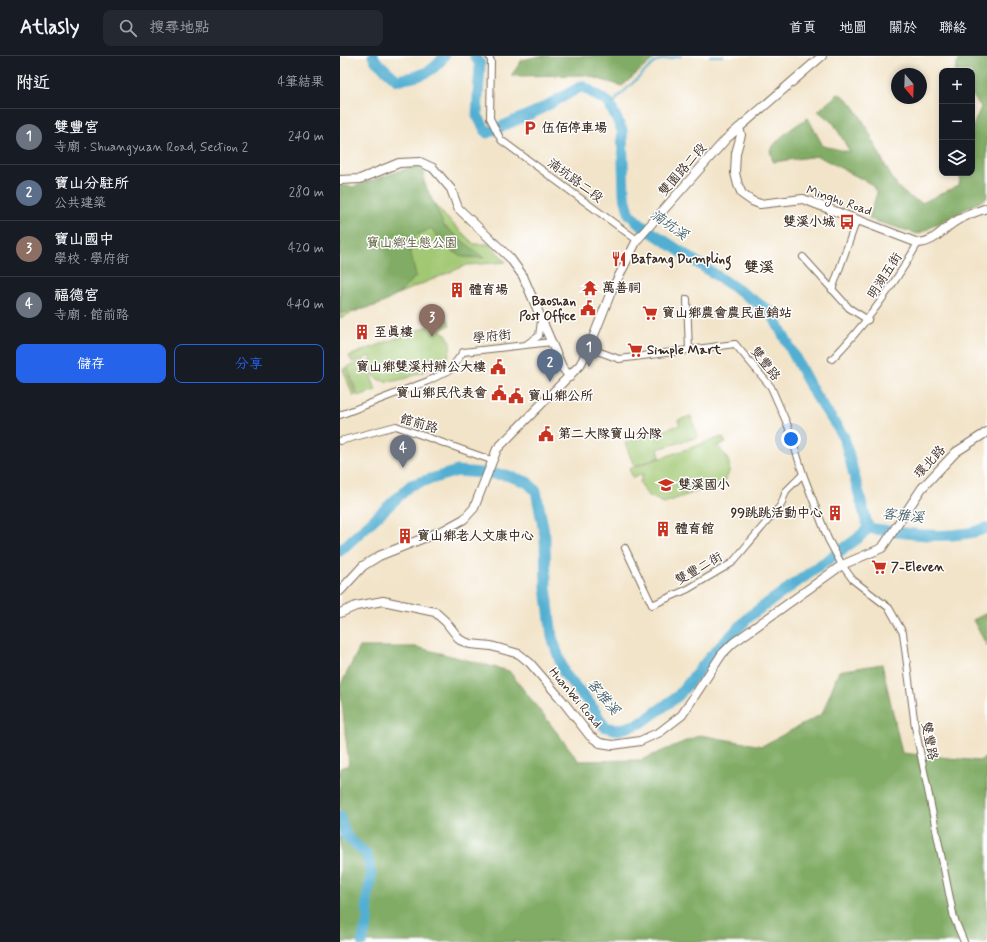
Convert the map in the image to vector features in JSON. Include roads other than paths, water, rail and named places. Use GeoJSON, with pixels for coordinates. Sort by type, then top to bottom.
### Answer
{"type":"FeatureCollection","features":[{"type":"Feature","properties":{"kind":"street","name":"湳坑路二段"},"geometry":{"type":"LineString","coordinates":[[489,56],[491,61],[490,118],[501,140],[637,240]]}},
{"type":"Feature","properties":{"kind":"street","name":"雙園路二段"},"geometry":{"type":"LineString","coordinates":[[340,591],[363,566],[379,556],[444,530],[464,519],[474,508],[491,460],[497,449],[505,439],[570,377],[580,365],[589,348],[610,292],[637,240],[726,139],[822,56]]}},
{"type":"Feature","properties":{"kind":"street","name":"Minghu Road"},"geometry":{"type":"LineString","coordinates":[[739,128],[741,135],[736,153],[735,173],[738,185],[746,198],[760,204],[803,199],[918,243]]}},
{"type":"Feature","properties":{"kind":"street"},"geometry":{"type":"LineString","coordinates":[[340,180],[360,179],[399,163],[420,162],[433,168],[451,189],[458,208],[510,258],[523,276],[562,366],[570,377]]}},
{"type":"Feature","properties":{"kind":"street"},"geometry":{"type":"LineString","coordinates":[[918,243],[927,242],[936,238],[952,224],[967,215],[987,208]]}},
{"type":"Feature","properties":{"kind":"street"},"geometry":{"type":"LineString","coordinates":[[832,290],[857,219]]}},
{"type":"Feature","properties":{"kind":"street","name":"明湖五街"},"geometry":{"type":"LineString","coordinates":[[832,359],[868,320],[892,287],[918,243]]}},
{"type":"Feature","properties":{"kind":"street"},"geometry":{"type":"LineString","coordinates":[[803,256],[849,308],[868,320]]}},
{"type":"Feature","properties":{"kind":"street"},"geometry":{"type":"LineString","coordinates":[[687,300],[689,350]]}},
{"type":"Feature","properties":{"kind":"street","name":"學府街"},"geometry":{"type":"LineString","coordinates":[[520,345],[532,342],[539,336],[542,326],[541,317]]}},
{"type":"Feature","properties":{"kind":"street","name":"學府街"},"geometry":{"type":"LineString","coordinates":[[340,415],[428,381],[450,370],[464,352],[552,342]]}},
{"type":"Feature","properties":{"kind":"street","name":"雙豐路"},"geometry":{"type":"LineString","coordinates":[[589,348],[619,359],[735,344],[771,387],[788,426],[803,474],[828,538],[842,565],[853,580],[890,608],[903,633],[915,727],[954,918],[964,942]]}},
{"type":"Feature","properties":{"kind":"street","name":"館前路"},"geometry":{"type":"LineString","coordinates":[[340,441],[396,426],[491,460]]}},
{"type":"Feature","properties":{"kind":"street","name":"環北路"},"geometry":{"type":"LineString","coordinates":[[842,565],[882,548],[922,488],[956,452],[987,432]]}},
{"type":"Feature","properties":{"kind":"street","name":"雙豐二街"},"geometry":{"type":"LineString","coordinates":[[624,548],[652,605],[688,589],[732,563],[781,505],[786,491],[803,474]]}},
{"type":"Feature","properties":{"kind":"street","name":"Huanbei Road"},"geometry":{"type":"LineString","coordinates":[[340,613],[356,606],[383,601],[435,612],[446,622],[460,640],[470,644],[490,646],[519,654],[530,663],[590,736],[600,742],[613,745],[640,741],[660,732],[682,716],[722,654],[733,642],[842,565]]}},
{"type":"Feature","properties":{"kind":"waterway","name":"湳坑溪"},"geometry":{"type":"LineString","coordinates":[[373,56],[376,61],[397,80],[411,78],[430,71],[444,56]]}},
{"type":"Feature","properties":{"kind":"waterway","name":"湳坑溪"},"geometry":{"type":"LineString","coordinates":[[475,56],[480,64],[477,115],[487,133],[539,110],[582,86],[609,103],[622,130],[624,194],[630,215],[641,225],[771,312],[814,393],[844,437],[868,528]]}},
{"type":"Feature","properties":{"kind":"waterway"},"geometry":{"type":"LineString","coordinates":[[612,108],[617,98],[656,61],[681,56]]}},
{"type":"Feature","properties":{"kind":"waterway"},"geometry":{"type":"LineString","coordinates":[[710,56],[723,56]]}},
{"type":"Feature","properties":{"kind":"waterway","name":"客雅溪"},"geometry":{"type":"LineString","coordinates":[[340,551],[411,485],[457,471],[506,475],[527,482],[536,491],[545,537],[546,587],[552,637],[564,673],[590,704],[605,727],[618,730],[641,723],[678,696],[710,657],[751,615],[857,539],[868,528],[928,535],[958,535],[987,528]]}},
{"type":"Feature","properties":{"kind":"waterway"},"geometry":{"type":"LineString","coordinates":[[340,817],[346,836],[366,854],[369,864],[371,876],[367,899],[368,920],[362,942]]}},
{"type":"Feature","properties":{"kind":"place","name":"伍佰停車場"},"geometry":{"type":"Point","coordinates":[530,128]}},
{"type":"Feature","properties":{"kind":"place","name":"雙溪小城"},"geometry":{"type":"Point","coordinates":[847,222]}},
{"type":"Feature","properties":{"kind":"place","name":"Bafang Dumpling"},"geometry":{"type":"Point","coordinates":[619,259]}},
{"type":"Feature","properties":{"kind":"place","name":"萬善祠"},"geometry":{"type":"Point","coordinates":[590,288]}},
{"type":"Feature","properties":{"kind":"place","name":"體育場"},"geometry":{"type":"Point","coordinates":[457,290]}},
{"type":"Feature","properties":{"kind":"place","name":"Baoshan Post Office"},"geometry":{"type":"Point","coordinates":[588,308]}},
{"type":"Feature","properties":{"kind":"place","name":"寶山鄉農會農民直銷站"},"geometry":{"type":"Point","coordinates":[650,313]}},
{"type":"Feature","properties":{"kind":"place","name":"至真樓"},"geometry":{"type":"Point","coordinates":[362,332]}},
{"type":"Feature","properties":{"kind":"place","name":"寶山國中"},"geometry":{"type":"Point","coordinates":[432,337]}},
{"type":"Feature","properties":{"kind":"place","name":"Simple Mart"},"geometry":{"type":"Point","coordinates":[635,350]}},
{"type":"Feature","properties":{"kind":"place","name":"寶山鄉雙溪村辦公大樓"},"geometry":{"type":"Point","coordinates":[498,367]}},
{"type":"Feature","properties":{"kind":"place","name":"雙豐宮"},"geometry":{"type":"Point","coordinates":[589,367]}},
{"type":"Feature","properties":{"kind":"place","name":"寶山分駐所"},"geometry":{"type":"Point","coordinates":[550,382]}},
{"type":"Feature","properties":{"kind":"place","name":"寶山鄉民代表會"},"geometry":{"type":"Point","coordinates":[499,393]}},
{"type":"Feature","properties":{"kind":"place","name":"寶山鄉公所"},"geometry":{"type":"Point","coordinates":[516,396]}},
{"type":"Feature","properties":{"kind":"place","name":"第二大隊寶山分隊"},"geometry":{"type":"Point","coordinates":[546,434]}},
{"type":"Feature","properties":{"kind":"place","name":"福德宮"},"geometry":{"type":"Point","coordinates":[403,468]}},
{"type":"Feature","properties":{"kind":"place","name":"雙溪國小"},"geometry":{"type":"Point","coordinates":[666,485]}},
{"type":"Feature","properties":{"kind":"place","name":"99跳跳活動中心"},"geometry":{"type":"Point","coordinates":[835,513]}},
{"type":"Feature","properties":{"kind":"place","name":"體育館"},"geometry":{"type":"Point","coordinates":[663,529]}},
{"type":"Feature","properties":{"kind":"place","name":"寶山鄉老人文康中心"},"geometry":{"type":"Point","coordinates":[405,536]}},
{"type":"Feature","properties":{"kind":"place","name":"7-Eleven"},"geometry":{"type":"Point","coordinates":[879,567]}},
{"type":"Feature","properties":{"kind":"district","name":"雙溪"},"geometry":{"type":"Point","coordinates":[759,268]}},
{"type":"Feature","properties":{"kind":"park label","name":"寶山鄉生態公園"},"geometry":{"type":"Point","coordinates":[412,243]}}]}
